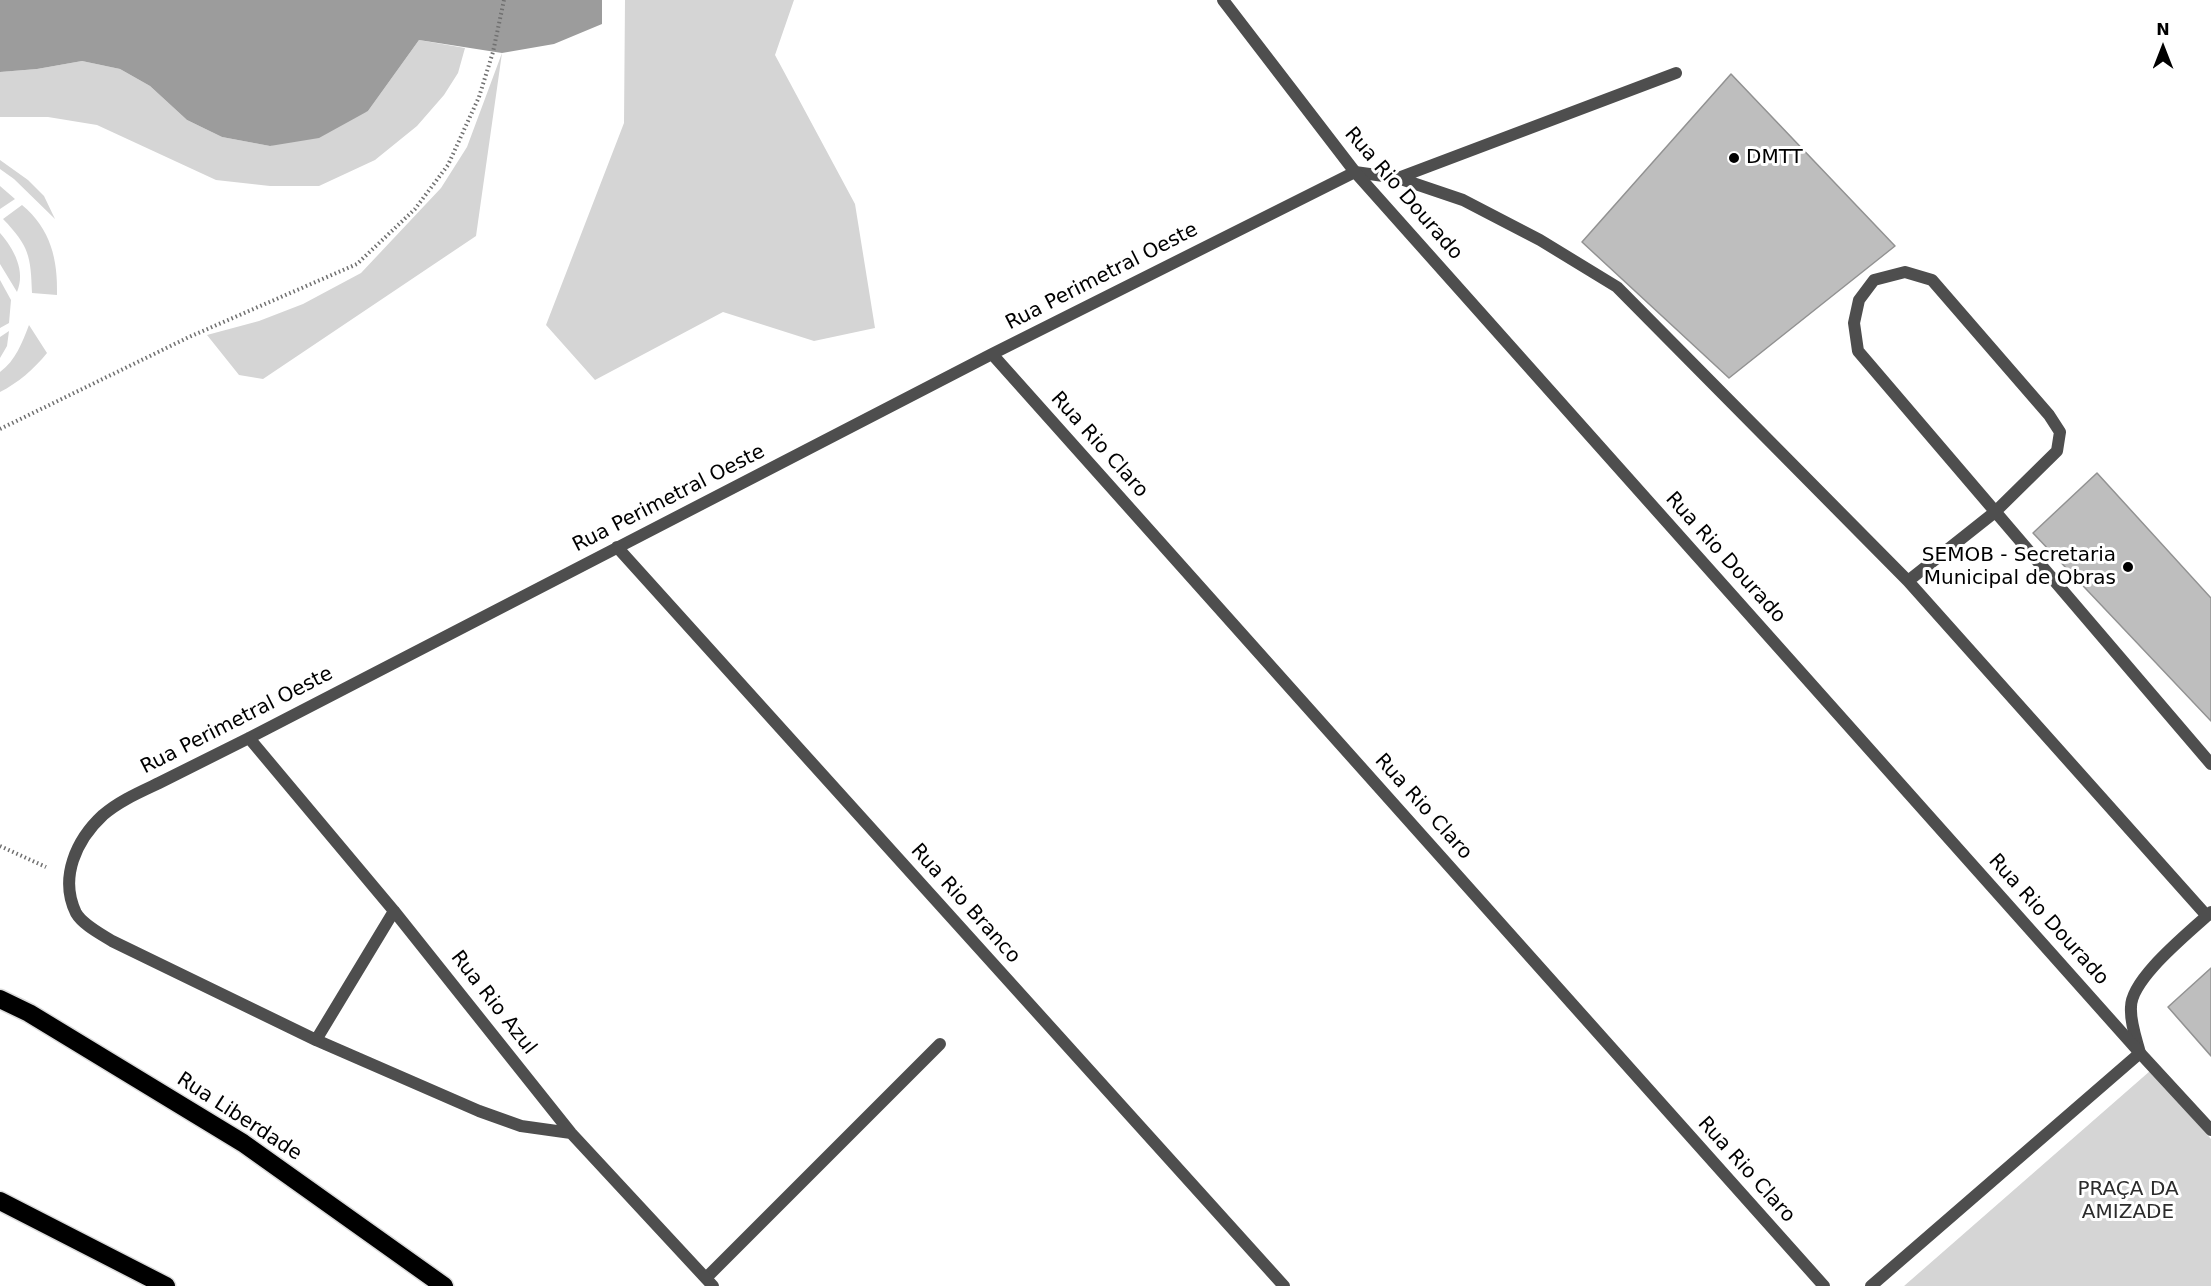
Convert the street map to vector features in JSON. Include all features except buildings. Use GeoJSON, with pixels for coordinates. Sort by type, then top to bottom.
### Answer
{"type":"FeatureCollection","features":[{"type":"Feature","properties":{"kind":"highway","name":"Rua Liberdade"},"geometry":{"type":"LineString","coordinates":[[0,999],[29,1013],[243,1143],[444,1286]]}},
{"type":"Feature","properties":{"kind":"highway"},"geometry":{"type":"LineString","coordinates":[[0,1201],[166,1286]]}},
{"type":"Feature","properties":{"kind":"street","name":"Rua Rio Dourado"},"geometry":{"type":"LineString","coordinates":[[1222,0],[1355,172],[2211,1130]]}},
{"type":"Feature","properties":{"kind":"street"},"geometry":{"type":"LineString","coordinates":[[1398,178],[1676,73]]}},
{"type":"Feature","properties":{"kind":"street"},"geometry":{"type":"LineString","coordinates":[[1355,172],[1398,178],[1463,200],[1540,240],[1617,287],[1908,581],[2209,914],[2146,974],[2135,989],[2130,1005],[2140,1053],[1871,1286]]}},
{"type":"Feature","properties":{"kind":"street","name":"Rua Perimetral Oeste"},"geometry":{"type":"LineString","coordinates":[[316,1040],[112,941],[94,930],[77,915],[68,878],[77,848],[104,814],[130,797],[249,738],[992,354],[1355,172]]}},
{"type":"Feature","properties":{"kind":"street"},"geometry":{"type":"LineString","coordinates":[[1908,581],[1995,512],[2057,451],[2060,432],[2049,415],[1932,280],[1905,272],[1874,280],[1859,300],[1854,323],[1858,351],[1995,512],[2211,764]]}},
{"type":"Feature","properties":{"kind":"street","name":"Rua Rio Claro"},"geometry":{"type":"LineString","coordinates":[[992,354],[1824,1286]]}},
{"type":"Feature","properties":{"kind":"street","name":"Rua Rio Branco"},"geometry":{"type":"LineString","coordinates":[[617,548],[1284,1286]]}},
{"type":"Feature","properties":{"kind":"street","name":"Rua Rio Azul"},"geometry":{"type":"LineString","coordinates":[[249,738],[394,911],[571,1133],[710,1282]]}},
{"type":"Feature","properties":{"kind":"street"},"geometry":{"type":"LineString","coordinates":[[394,911],[316,1040],[479,1111],[521,1126],[571,1133]]}},
{"type":"Feature","properties":{"kind":"street"},"geometry":{"type":"LineString","coordinates":[[710,1282],[940,1044]]}},
{"type":"Feature","properties":{"kind":"path"},"geometry":{"type":"LineString","coordinates":[[0,429],[189,337],[357,264],[415,209],[448,165],[479,97],[494,52],[504,0]]}},
{"type":"Feature","properties":{"kind":"path"},"geometry":{"type":"LineString","coordinates":[[0,846],[68,878]]}},
{"type":"Feature","properties":{"kind":"green space"},"geometry":{"type":"Polygon","coordinates":[[[625,0],[794,0],[775,55],[855,204],[875,328],[814,341],[723,312],[595,380],[546,325],[624,123],[625,0]]]}},
{"type":"Feature","properties":{"kind":"green space"},"geometry":{"type":"Polygon","coordinates":[[[419,40],[465,48],[458,73],[444,95],[417,126],[375,160],[319,186],[270,186],[216,180],[97,125],[48,117],[0,117],[0,72],[37,69],[82,61],[120,69],[150,86],[187,120],[222,137],[270,146],[368,111],[419,40]]]}},
{"type":"Feature","properties":{"kind":"green space"},"geometry":{"type":"Polygon","coordinates":[[[502,53],[476,236],[263,379],[239,375],[207,335],[259,321],[303,304],[361,273],[441,188],[467,147],[502,53]]]}},
{"type":"Feature","properties":{"kind":"green space"},"geometry":{"type":"Polygon","coordinates":[[[0,160],[28,180],[44,196],[55,219],[14,179],[0,169],[0,160]]]}},
{"type":"Feature","properties":{"kind":"green space"},"geometry":{"type":"Polygon","coordinates":[[[0,186],[15,199],[0,209],[0,186]]]}},
{"type":"Feature","properties":{"kind":"green space"},"geometry":{"type":"Polygon","coordinates":[[[22,205],[40,224],[51,246],[56,270],[57,295],[32,293],[27,252],[3,219],[22,205]]]}},
{"type":"Feature","properties":{"kind":"green space"},"geometry":{"type":"Polygon","coordinates":[[[0,233],[10,246],[17,261],[20,276],[17,292],[0,264],[0,233]]]}},
{"type":"Feature","properties":{"kind":"green space"},"geometry":{"type":"Polygon","coordinates":[[[0,280],[11,300],[9,323],[0,328],[0,280]]]}},
{"type":"Feature","properties":{"kind":"green space"},"geometry":{"type":"Polygon","coordinates":[[[29,325],[47,353],[25,375],[0,392],[0,372],[14,357],[29,325]]]}},
{"type":"Feature","properties":{"kind":"green space"},"geometry":{"type":"Polygon","coordinates":[[[9,331],[7,346],[0,358],[0,337],[9,331]]]}},
{"type":"Feature","properties":{"kind":"green space","name":"PRAÇA DA AMIZADE"},"geometry":{"type":"Polygon","coordinates":[[[2150,1071],[2211,1139],[2211,1286],[1904,1286],[2150,1071]]]}},
{"type":"Feature","properties":{"kind":"shaded area"},"geometry":{"type":"Polygon","coordinates":[[[0,0],[602,0],[602,24],[554,44],[502,53],[419,40],[368,111],[319,138],[270,146],[222,137],[187,120],[150,86],[120,69],[82,61],[37,69],[0,72],[0,0]]]}},
{"type":"Feature","properties":{"kind":"place","name":"DMTT"},"geometry":{"type":"Point","coordinates":[1734,158]}},
{"type":"Feature","properties":{"kind":"place","name":"SEMOB - Secretaria Municipal de Obras"},"geometry":{"type":"Point","coordinates":[2128,567]}}]}
